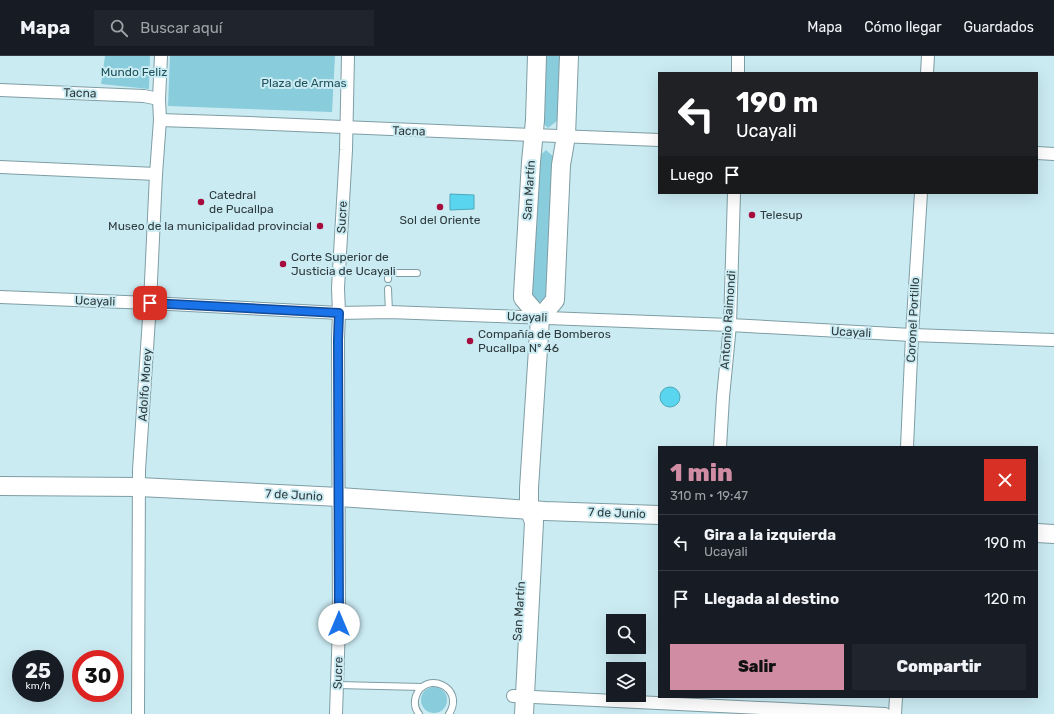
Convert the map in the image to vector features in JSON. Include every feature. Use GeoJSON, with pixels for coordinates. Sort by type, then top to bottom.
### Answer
{"type":"FeatureCollection","features":[{"type":"Feature","properties":{"kind":"main road","name":"San Martín"},"geometry":{"type":"LineString","coordinates":[[512,714],[519,696],[534,522],[529,509],[540,318],[523,298],[523,294],[535,120],[536,56]]}},
{"type":"Feature","properties":{"kind":"main road"},"geometry":{"type":"LineString","coordinates":[[540,318],[555,300],[561,164],[566,136],[569,56]]}},
{"type":"Feature","properties":{"kind":"main road","name":"7 de Junio"},"geometry":{"type":"LineString","coordinates":[[0,486],[139,487],[339,497],[545,511],[658,515]]}},
{"type":"Feature","properties":{"kind":"main road"},"geometry":{"type":"LineString","coordinates":[[1038,533],[1054,534]]}},
{"type":"Feature","properties":{"kind":"main road","name":"San Martín"},"geometry":{"type":"LineString","coordinates":[[519,696],[524,714]]}},
{"type":"Feature","properties":{"kind":"street","name":"Adolfo Morey"},"geometry":{"type":"LineString","coordinates":[[138,714],[139,487],[160,120],[159,99],[161,56]]}},
{"type":"Feature","properties":{"kind":"street","name":"Sucre"},"geometry":{"type":"LineString","coordinates":[[336,714],[339,624],[338,224],[347,128],[348,56]]}},
{"type":"Feature","properties":{"kind":"street"},"geometry":{"type":"LineString","coordinates":[[738,56],[738,72]]}},
{"type":"Feature","properties":{"kind":"street"},"geometry":{"type":"LineString","coordinates":[[927,72],[928,56]]}},
{"type":"Feature","properties":{"kind":"street","name":"Tacna"},"geometry":{"type":"LineString","coordinates":[[0,90],[144,96],[159,99]]}},
{"type":"Feature","properties":{"kind":"street","name":"Tacna"},"geometry":{"type":"LineString","coordinates":[[160,120],[658,140]]}},
{"type":"Feature","properties":{"kind":"street"},"geometry":{"type":"LineString","coordinates":[[1038,154],[1054,154]]}},
{"type":"Feature","properties":{"kind":"street"},"geometry":{"type":"LineString","coordinates":[[0,167],[156,174]]}},
{"type":"Feature","properties":{"kind":"street","name":"Antonio Raimondi"},"geometry":{"type":"LineString","coordinates":[[720,446],[730,325],[734,194]]}},
{"type":"Feature","properties":{"kind":"street","name":"Coronel Portillo"},"geometry":{"type":"LineString","coordinates":[[907,446],[921,194]]}},
{"type":"Feature","properties":{"kind":"street","name":"Ucayali"},"geometry":{"type":"LineString","coordinates":[[0,297],[339,313],[389,312],[730,325],[912,335],[1054,340]]}},
{"type":"Feature","properties":{"kind":"street"},"geometry":{"type":"LineString","coordinates":[[519,696],[884,714]]}},
{"type":"Feature","properties":{"kind":"street"},"geometry":{"type":"LineString","coordinates":[[895,714],[896,698]]}},
{"type":"Feature","properties":{"kind":"lane"},"geometry":{"type":"LineString","coordinates":[[388,279],[388,273],[417,273]]}},
{"type":"Feature","properties":{"kind":"lane"},"geometry":{"type":"LineString","coordinates":[[388,289],[389,312]]}},
{"type":"Feature","properties":{"kind":"lane"},"geometry":{"type":"LineString","coordinates":[[419,714],[415,704],[415,698],[422,687],[427,684],[434,683],[446,686],[453,697],[454,703],[449,714]]}},
{"type":"Feature","properties":{"kind":"lane"},"geometry":{"type":"LineString","coordinates":[[338,685],[422,687]]}},
{"type":"Feature","properties":{"kind":"green space","name":"Mundo Feliz"},"geometry":{"type":"Polygon","coordinates":[[[105,56],[150,56],[149,89],[101,84],[105,56]]]}},
{"type":"Feature","properties":{"kind":"green space","name":"Plaza de Armas"},"geometry":{"type":"Polygon","coordinates":[[[170,56],[335,56],[332,112],[168,106],[170,56]]]}},
{"type":"Feature","properties":{"kind":"green space"},"geometry":{"type":"Polygon","coordinates":[[[543,56],[564,56],[562,117],[548,128],[542,122],[543,56]]]}},
{"type":"Feature","properties":{"kind":"green space"},"geometry":{"type":"Polygon","coordinates":[[[546,150],[555,158],[553,297],[539,302],[530,296],[534,161],[546,150]]]}},
{"type":"Feature","properties":{"kind":"green space"},"geometry":{"type":"Polygon","coordinates":[[[434,687],[443,691],[447,700],[443,709],[434,713],[425,709],[421,700],[425,691],[434,687]]]}},
{"type":"Feature","properties":{"kind":"shaded area"},"geometry":{"type":"Polygon","coordinates":[[[450,194],[474,195],[474,209],[450,210],[450,194]]]}},
{"type":"Feature","properties":{"kind":"shaded area"},"geometry":{"type":"Polygon","coordinates":[[[670,387],[677,390],[680,397],[677,404],[670,407],[663,404],[660,397],[663,390],[670,387]]]}},
{"type":"Feature","properties":{"kind":"place","name":"Catedral de Pucallpa"},"geometry":{"type":"Point","coordinates":[201,202]}},
{"type":"Feature","properties":{"kind":"place","name":"Sol del Oriente"},"geometry":{"type":"Point","coordinates":[440,207]}},
{"type":"Feature","properties":{"kind":"place","name":"Telesup"},"geometry":{"type":"Point","coordinates":[752,215]}},
{"type":"Feature","properties":{"kind":"place","name":"Museo de la municipalidad provincial"},"geometry":{"type":"Point","coordinates":[320,226]}},
{"type":"Feature","properties":{"kind":"place","name":"Corte Superior de Justicia de Ucayali"},"geometry":{"type":"Point","coordinates":[283,264]}},
{"type":"Feature","properties":{"kind":"place","name":"Compañía de Bomberos Pucallpa Nº 46"},"geometry":{"type":"Point","coordinates":[470,341]}},
{"type":"Feature","properties":{"kind":"route"},"geometry":{"type":"LineString","coordinates":[[150,303],[339,313],[339,624]]}}]}
